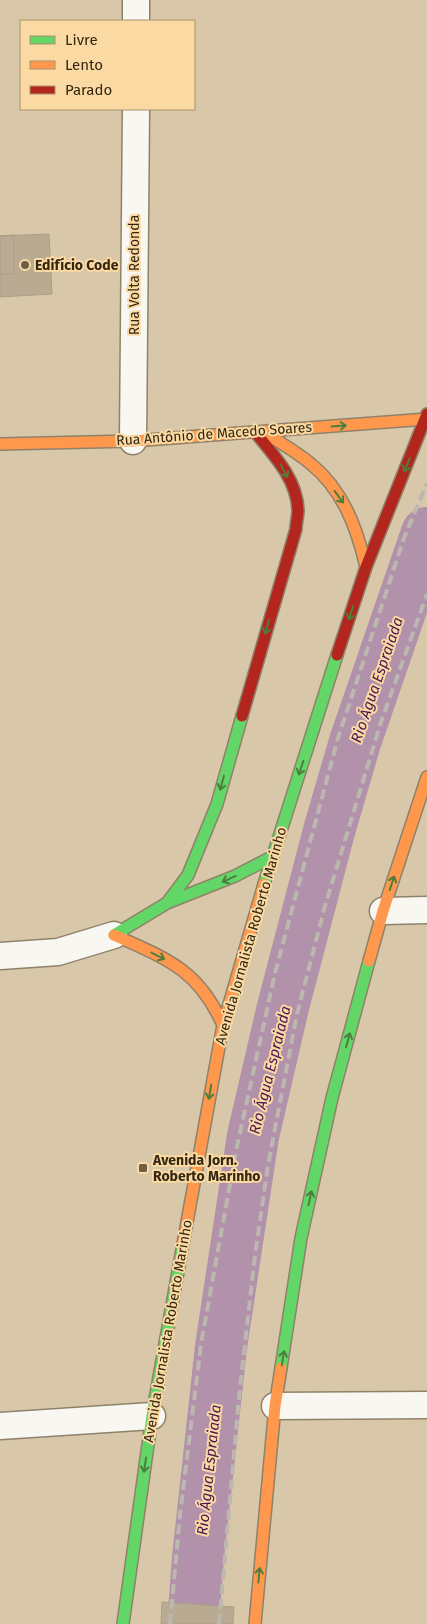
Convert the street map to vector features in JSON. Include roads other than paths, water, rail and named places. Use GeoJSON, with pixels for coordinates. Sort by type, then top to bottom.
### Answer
{"type":"FeatureCollection","features":[{"type":"Feature","properties":{"kind":"main road","name":"Rua Antônio de Macedo Soares"},"geometry":{"type":"LineString","coordinates":[[0,444],[133,441],[426,418]]}},
{"type":"Feature","properties":{"kind":"main road","name":"Avenida Jornalista Roberto Marinho"},"geometry":{"type":"LineString","coordinates":[[123,1624],[152,1416],[223,1025],[272,857],[366,567],[426,418]]}},
{"type":"Feature","properties":{"kind":"main road"},"geometry":{"type":"LineString","coordinates":[[259,432],[304,459],[329,482],[349,510],[362,546],[366,567]]}},
{"type":"Feature","properties":{"kind":"main road"},"geometry":{"type":"LineString","coordinates":[[168,903],[188,876],[217,804],[296,529],[298,509],[292,485],[259,432]]}},
{"type":"Feature","properties":{"kind":"main road"},"geometry":{"type":"LineString","coordinates":[[254,1624],[276,1406],[303,1228],[332,1098],[383,911],[427,777]]}},
{"type":"Feature","properties":{"kind":"main road"},"geometry":{"type":"LineString","coordinates":[[223,1025],[209,998],[182,970],[114,935],[168,903],[235,876],[272,857]]}},
{"type":"Feature","properties":{"kind":"street"},"geometry":{"type":"LineString","coordinates":[[136,0],[136,20]]}},
{"type":"Feature","properties":{"kind":"street","name":"Rua Volta Redonda"},"geometry":{"type":"LineString","coordinates":[[133,441],[136,110]]}},
{"type":"Feature","properties":{"kind":"street"},"geometry":{"type":"LineString","coordinates":[[383,911],[427,910]]}},
{"type":"Feature","properties":{"kind":"street"},"geometry":{"type":"LineString","coordinates":[[0,956],[58,952],[114,935]]}},
{"type":"Feature","properties":{"kind":"street"},"geometry":{"type":"LineString","coordinates":[[276,1406],[427,1405]]}},
{"type":"Feature","properties":{"kind":"street"},"geometry":{"type":"LineString","coordinates":[[0,1426],[152,1416]]}},
{"type":"Feature","properties":{"kind":"waterway","name":"Rio Água Espraiada"},"geometry":{"type":"LineString","coordinates":[[193,1624],[198,1558],[221,1347],[253,1136],[283,1007],[329,831],[355,742],[427,533]]}},
{"type":"Feature","properties":{"kind":"railway"},"geometry":{"type":"LineString","coordinates":[[170,1624],[180,1515],[201,1344],[236,1151],[275,973],[338,738],[404,538],[427,483]]}},
{"type":"Feature","properties":{"kind":"railway"},"geometry":{"type":"LineString","coordinates":[[219,1624],[239,1397],[255,1255],[268,1165],[297,1014],[325,906],[381,722],[427,594]]}},
{"type":"Feature","properties":{"kind":"place","name":"Edifício Code"},"geometry":{"type":"Point","coordinates":[25,265]}},
{"type":"Feature","properties":{"kind":"place","name":"Avenida Jorn. Roberto Marinho"},"geometry":{"type":"Point","coordinates":[143,1168]}}]}
